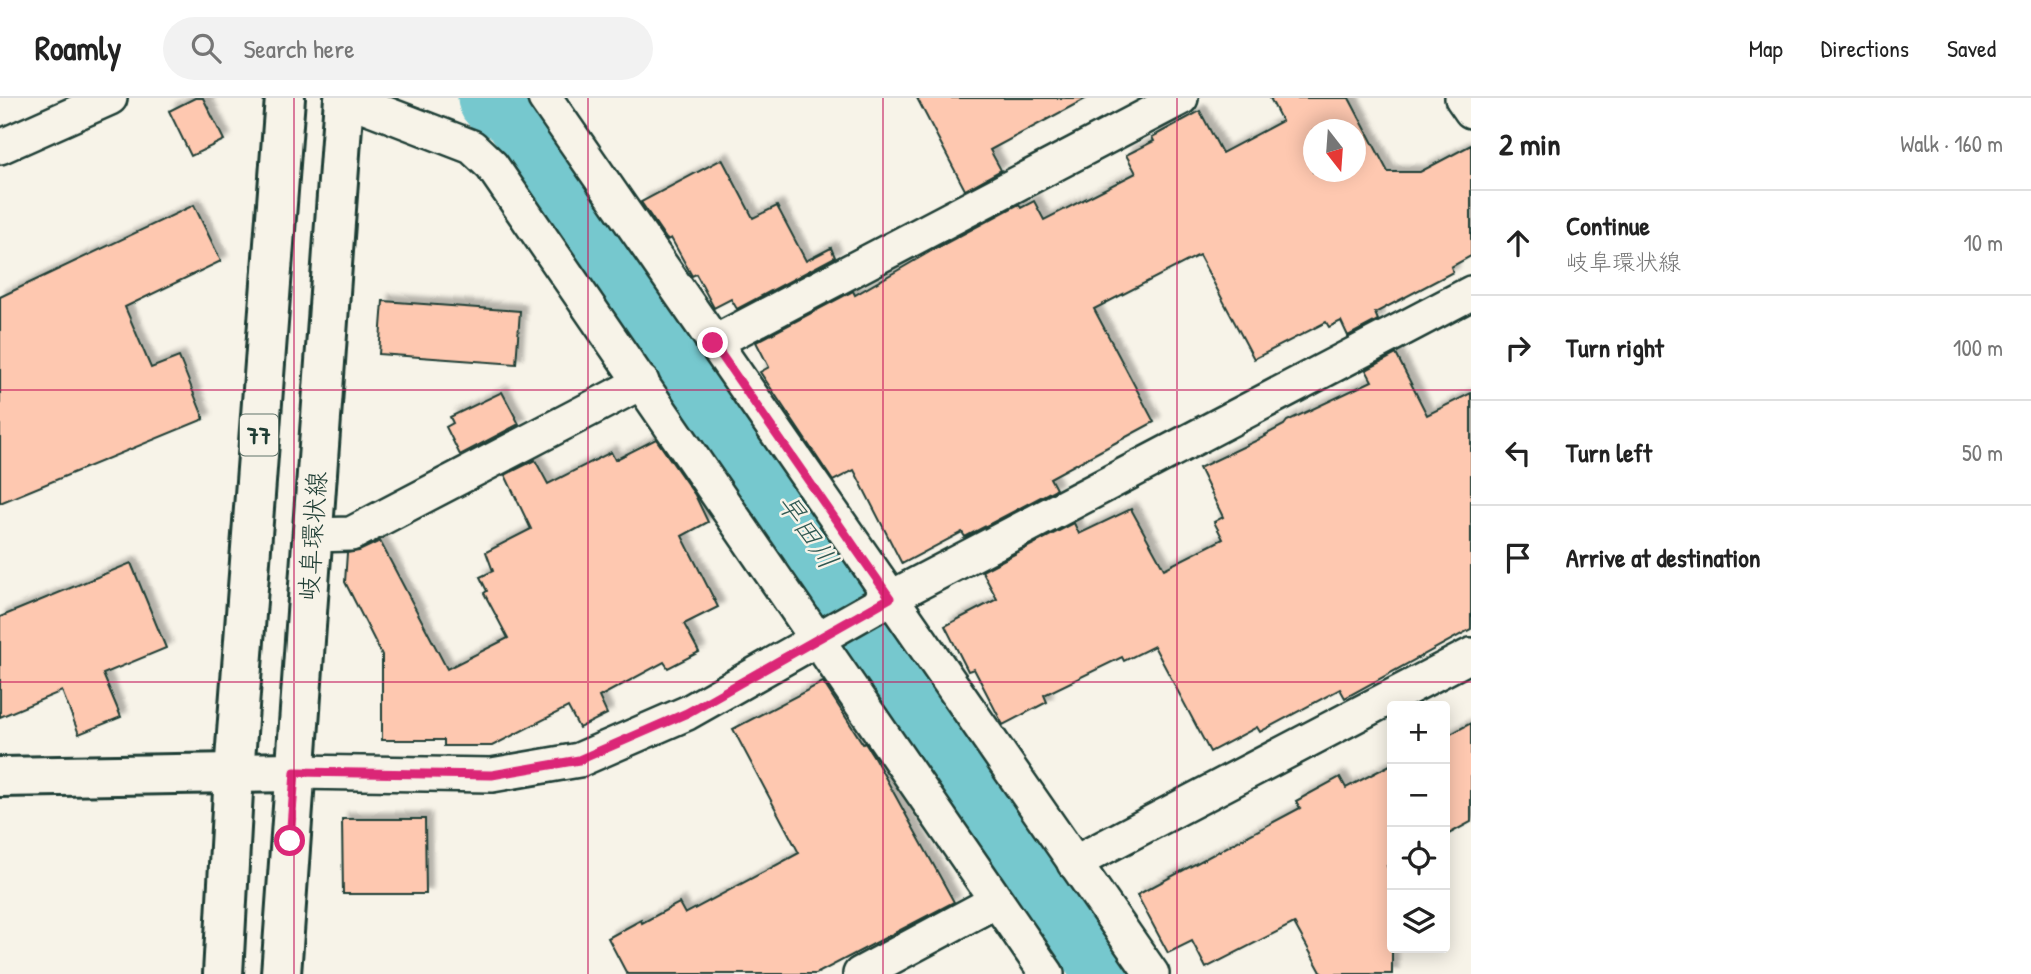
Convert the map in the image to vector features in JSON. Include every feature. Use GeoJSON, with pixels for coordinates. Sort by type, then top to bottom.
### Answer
{"type":"FeatureCollection","features":[{"type":"Feature","properties":{"kind":"main road","name":"77"},"geometry":{"type":"LineString","coordinates":[[223,974],[234,773],[285,98]]}},
{"type":"Feature","properties":{"kind":"main road","name":"岐阜環状線"},"geometry":{"type":"LineString","coordinates":[[281,974],[345,98]]}},
{"type":"Feature","properties":{"kind":"main road"},"geometry":{"type":"LineString","coordinates":[[0,777],[295,772]]}},
{"type":"Feature","properties":{"kind":"street"},"geometry":{"type":"LineString","coordinates":[[0,147],[110,98]]}},
{"type":"Feature","properties":{"kind":"street"},"geometry":{"type":"LineString","coordinates":[[345,98],[472,147],[492,166],[642,382],[825,637],[996,901],[1047,974]]}},
{"type":"Feature","properties":{"kind":"street"},"geometry":{"type":"LineString","coordinates":[[545,98],[713,343],[884,601],[1152,974]]}},
{"type":"Feature","properties":{"kind":"street"},"geometry":{"type":"LineString","coordinates":[[713,343],[1181,98]]}},
{"type":"Feature","properties":{"kind":"street"},"geometry":{"type":"LineString","coordinates":[[1462,98],[1471,111]]}},
{"type":"Feature","properties":{"kind":"street"},"geometry":{"type":"LineString","coordinates":[[295,772],[492,775],[579,760],[687,713],[825,637],[884,601],[1471,293]]}},
{"type":"Feature","properties":{"kind":"street"},"geometry":{"type":"LineString","coordinates":[[312,535],[351,534],[642,382]]}},
{"type":"Feature","properties":{"kind":"street"},"geometry":{"type":"LineString","coordinates":[[1074,863],[1471,655]]}},
{"type":"Feature","properties":{"kind":"street"},"geometry":{"type":"LineString","coordinates":[[860,974],[996,901]]}},
{"type":"Feature","properties":{"kind":"building"},"geometry":{"type":"Polygon","coordinates":[[[195,98],[203,98],[224,140],[191,156],[169,111],[195,98]]]}},
{"type":"Feature","properties":{"kind":"building"},"geometry":{"type":"Polygon","coordinates":[[[917,98],[1087,98],[990,150],[1001,170],[965,190],[917,98]]]}},
{"type":"Feature","properties":{"kind":"building"},"geometry":{"type":"Polygon","coordinates":[[[1270,98],[1349,98],[1360,119],[1303,119],[1303,182],[1366,182],[1366,130],[1388,172],[1420,172],[1471,145],[1471,256],[1451,267],[1453,272],[1375,313],[1378,320],[1348,336],[1341,321],[1329,327],[1326,322],[1254,359],[1199,255],[1094,309],[1154,422],[1050,478],[1056,489],[965,537],[962,532],[902,564],[854,470],[833,481],[760,372],[769,367],[756,342],[853,291],[855,295],[1019,204],[1021,208],[1034,201],[1044,220],[1136,173],[1126,155],[1154,141],[1152,137],[1200,111],[1222,153],[1282,121],[1270,98]]]}},
{"type":"Feature","properties":{"kind":"building"},"geometry":{"type":"Polygon","coordinates":[[[722,159],[753,218],[777,206],[806,261],[831,248],[835,257],[737,309],[731,299],[714,308],[696,274],[692,276],[671,238],[667,240],[641,202],[722,159]]]}},
{"type":"Feature","properties":{"kind":"building"},"geometry":{"type":"Polygon","coordinates":[[[194,205],[221,261],[125,307],[151,368],[179,357],[204,419],[0,503],[0,297],[194,205]]]}},
{"type":"Feature","properties":{"kind":"building"},"geometry":{"type":"Polygon","coordinates":[[[383,301],[520,311],[516,364],[379,354],[383,301]]]}},
{"type":"Feature","properties":{"kind":"building"},"geometry":{"type":"Polygon","coordinates":[[[1396,354],[1427,415],[1471,393],[1471,629],[1345,698],[1340,689],[1260,732],[1257,727],[1210,752],[1154,646],[1124,661],[1122,657],[1044,695],[1047,702],[1003,725],[974,669],[968,671],[945,626],[997,599],[982,571],[1074,523],[1079,534],[1131,509],[1164,569],[1223,539],[1214,522],[1223,517],[1199,468],[1266,436],[1287,421],[1372,381],[1366,370],[1396,354]]]}},
{"type":"Feature","properties":{"kind":"building"},"geometry":{"type":"Polygon","coordinates":[[[502,392],[519,424],[460,455],[446,427],[453,423],[450,417],[502,392]]]}},
{"type":"Feature","properties":{"kind":"building"},"geometry":{"type":"Polygon","coordinates":[[[656,439],[695,495],[708,522],[682,536],[718,607],[684,624],[699,652],[668,668],[664,662],[599,697],[607,714],[579,728],[568,707],[492,746],[444,746],[444,740],[382,740],[382,655],[345,582],[347,553],[359,551],[380,541],[447,669],[508,638],[484,593],[487,591],[480,577],[493,571],[486,552],[531,529],[505,475],[535,460],[548,484],[611,452],[615,460],[656,439]]]}},
{"type":"Feature","properties":{"kind":"building"},"geometry":{"type":"Polygon","coordinates":[[[131,563],[166,648],[103,674],[121,717],[79,734],[62,691],[0,717],[0,617],[131,563]]]}},
{"type":"Feature","properties":{"kind":"building"},"geometry":{"type":"Polygon","coordinates":[[[823,682],[874,757],[954,902],[816,974],[627,974],[608,938],[679,903],[685,914],[799,853],[733,729],[823,682]]]}},
{"type":"Feature","properties":{"kind":"building"},"geometry":{"type":"Polygon","coordinates":[[[1471,723],[1471,822],[1450,833],[1450,764],[1450,734],[1471,723]]]}},
{"type":"Feature","properties":{"kind":"building"},"geometry":{"type":"Polygon","coordinates":[[[1387,767],[1387,953],[1392,953],[1392,974],[1322,974],[1294,923],[1206,968],[1192,941],[1168,953],[1137,895],[1300,808],[1296,801],[1340,777],[1346,788],[1387,767]]]}},
{"type":"Feature","properties":{"kind":"building"},"geometry":{"type":"Polygon","coordinates":[[[342,819],[425,819],[426,894],[343,894],[342,819]]]}},
{"type":"Feature","properties":{"kind":"waterway","name":"早田川"},"geometry":{"type":"LineString","coordinates":[[495,98],[516,107],[1113,974]]}},
{"type":"Feature","properties":{"kind":"route"},"geometry":{"type":"LineString","coordinates":[[290,841],[295,772],[492,775],[579,760],[687,713],[890,598],[713,343]]}}]}
